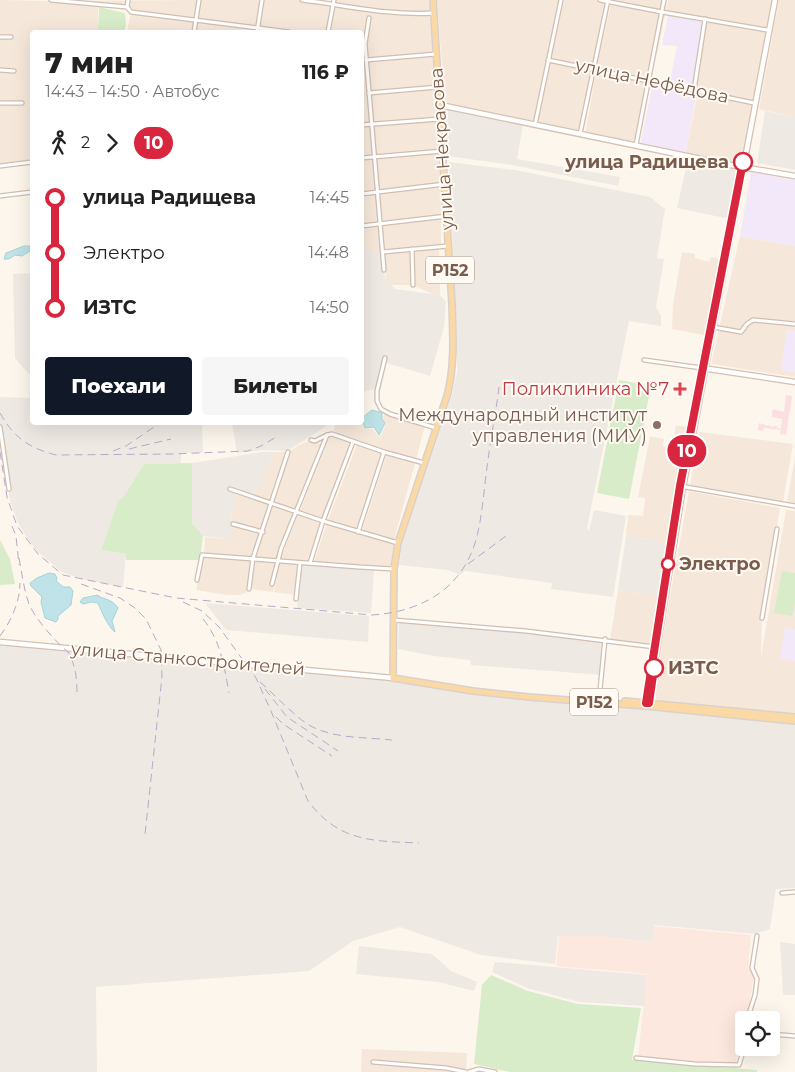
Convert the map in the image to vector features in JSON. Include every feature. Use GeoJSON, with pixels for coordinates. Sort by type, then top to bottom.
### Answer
{"type":"FeatureCollection","features":[{"type":"Feature","properties":{"kind":"main road","name":"улица Некрасова"},"geometry":{"type":"LineString","coordinates":[[393,677],[394,569],[398,543],[447,396],[452,372],[453,334],[444,151],[433,0]]}},
{"type":"Feature","properties":{"kind":"main road"},"geometry":{"type":"LineString","coordinates":[[647,705],[681,486],[774,0]]}},
{"type":"Feature","properties":{"kind":"main road"},"geometry":{"type":"LineString","coordinates":[[440,106],[795,176]]}},
{"type":"Feature","properties":{"kind":"main road"},"geometry":{"type":"LineString","coordinates":[[703,368],[795,382]]}},
{"type":"Feature","properties":{"kind":"main road","name":"улица Станкостроителей"},"geometry":{"type":"LineString","coordinates":[[0,642],[393,677],[529,697],[795,717]]}},
{"type":"Feature","properties":{"kind":"main road","name":"улица Станкостроителей"},"geometry":{"type":"LineString","coordinates":[[393,677],[473,689],[599,700],[795,721]]}},
{"type":"Feature","properties":{"kind":"street"},"geometry":{"type":"LineString","coordinates":[[51,0],[127,7],[131,12],[196,20],[251,30]]}},
{"type":"Feature","properties":{"kind":"street"},"geometry":{"type":"LineString","coordinates":[[127,7],[128,0]]}},
{"type":"Feature","properties":{"kind":"street"},"geometry":{"type":"LineString","coordinates":[[194,30],[199,0]]}},
{"type":"Feature","properties":{"kind":"street"},"geometry":{"type":"LineString","coordinates":[[257,30],[262,0]]}},
{"type":"Feature","properties":{"kind":"street"},"geometry":{"type":"LineString","coordinates":[[302,0],[334,2],[393,13],[434,13]]}},
{"type":"Feature","properties":{"kind":"street"},"geometry":{"type":"LineString","coordinates":[[535,125],[561,0]]}},
{"type":"Feature","properties":{"kind":"street"},"geometry":{"type":"LineString","coordinates":[[600,0],[769,30]]}},
{"type":"Feature","properties":{"kind":"street"},"geometry":{"type":"LineString","coordinates":[[636,146],[664,0]]}},
{"type":"Feature","properties":{"kind":"street"},"geometry":{"type":"LineString","coordinates":[[580,134],[608,1]]}},
{"type":"Feature","properties":{"kind":"street"},"geometry":{"type":"LineString","coordinates":[[328,30],[334,2]]}},
{"type":"Feature","properties":{"kind":"street"},"geometry":{"type":"LineString","coordinates":[[364,39],[369,18]]}},
{"type":"Feature","properties":{"kind":"street"},"geometry":{"type":"LineString","coordinates":[[694,90],[705,19]]}},
{"type":"Feature","properties":{"kind":"street"},"geometry":{"type":"LineString","coordinates":[[0,36],[10,37]]}},
{"type":"Feature","properties":{"kind":"street"},"geometry":{"type":"LineString","coordinates":[[364,49],[384,270]]}},
{"type":"Feature","properties":{"kind":"street"},"geometry":{"type":"LineString","coordinates":[[366,60],[436,54]]}},
{"type":"Feature","properties":{"kind":"street","name":"улица Нефёдова"},"geometry":{"type":"LineString","coordinates":[[548,60],[755,103]]}},
{"type":"Feature","properties":{"kind":"street"},"geometry":{"type":"LineString","coordinates":[[0,70],[14,71]]}},
{"type":"Feature","properties":{"kind":"street"},"geometry":{"type":"LineString","coordinates":[[369,94],[438,86]]}},
{"type":"Feature","properties":{"kind":"street"},"geometry":{"type":"LineString","coordinates":[[0,102],[22,103]]}},
{"type":"Feature","properties":{"kind":"street"},"geometry":{"type":"LineString","coordinates":[[364,125],[441,119]]}},
{"type":"Feature","properties":{"kind":"street"},"geometry":{"type":"LineString","coordinates":[[364,158],[444,151]]}},
{"type":"Feature","properties":{"kind":"street"},"geometry":{"type":"LineString","coordinates":[[0,166],[30,162]]}},
{"type":"Feature","properties":{"kind":"street"},"geometry":{"type":"LineString","coordinates":[[364,194],[445,184]]}},
{"type":"Feature","properties":{"kind":"street"},"geometry":{"type":"LineString","coordinates":[[0,196],[30,192]]}},
{"type":"Feature","properties":{"kind":"street"},"geometry":{"type":"LineString","coordinates":[[364,226],[447,216]]}},
{"type":"Feature","properties":{"kind":"street"},"geometry":{"type":"LineString","coordinates":[[383,252],[448,246]]}},
{"type":"Feature","properties":{"kind":"street"},"geometry":{"type":"LineString","coordinates":[[412,249],[413,285]]}},
{"type":"Feature","properties":{"kind":"street"},"geometry":{"type":"LineString","coordinates":[[712,327],[741,332],[752,320],[795,324]]}},
{"type":"Feature","properties":{"kind":"street"},"geometry":{"type":"LineString","coordinates":[[385,358],[377,391],[377,401],[382,409],[390,414],[436,428]]}},
{"type":"Feature","properties":{"kind":"street"},"geometry":{"type":"LineString","coordinates":[[644,360],[703,368]]}},
{"type":"Feature","properties":{"kind":"street"},"geometry":{"type":"LineString","coordinates":[[0,427],[9,489]]}},
{"type":"Feature","properties":{"kind":"street"},"geometry":{"type":"LineString","coordinates":[[311,440],[315,441],[332,434],[384,452],[425,463]]}},
{"type":"Feature","properties":{"kind":"street"},"geometry":{"type":"LineString","coordinates":[[272,584],[277,561],[327,435]]}},
{"type":"Feature","properties":{"kind":"street"},"geometry":{"type":"LineString","coordinates":[[309,564],[353,442]]}},
{"type":"Feature","properties":{"kind":"street"},"geometry":{"type":"LineString","coordinates":[[249,589],[254,558],[288,452]]}},
{"type":"Feature","properties":{"kind":"street"},"geometry":{"type":"LineString","coordinates":[[358,532],[384,452]]}},
{"type":"Feature","properties":{"kind":"street"},"geometry":{"type":"LineString","coordinates":[[681,486],[795,506]]}},
{"type":"Feature","properties":{"kind":"street"},"geometry":{"type":"LineString","coordinates":[[230,489],[358,532],[398,543]]}},
{"type":"Feature","properties":{"kind":"street"},"geometry":{"type":"LineString","coordinates":[[233,524],[263,532]]}},
{"type":"Feature","properties":{"kind":"street"},"geometry":{"type":"LineString","coordinates":[[762,618],[776,529]]}},
{"type":"Feature","properties":{"kind":"street"},"geometry":{"type":"LineString","coordinates":[[197,580],[202,554],[309,564],[394,569]]}},
{"type":"Feature","properties":{"kind":"street"},"geometry":{"type":"LineString","coordinates":[[296,598],[300,563]]}},
{"type":"Feature","properties":{"kind":"street"},"geometry":{"type":"LineString","coordinates":[[394,620],[605,639],[656,647]]}},
{"type":"Feature","properties":{"kind":"street"},"geometry":{"type":"LineString","coordinates":[[599,700],[605,639]]}},
{"type":"Feature","properties":{"kind":"street"},"geometry":{"type":"LineString","coordinates":[[782,893],[795,892]]}},
{"type":"Feature","properties":{"kind":"street"},"geometry":{"type":"LineString","coordinates":[[750,1011],[755,995],[757,979],[752,968],[757,936]]}},
{"type":"Feature","properties":{"kind":"street"},"geometry":{"type":"LineString","coordinates":[[780,1035],[795,1036]]}},
{"type":"Feature","properties":{"kind":"street"},"geometry":{"type":"LineString","coordinates":[[636,1058],[695,1064],[739,1065],[742,1056]]}},
{"type":"Feature","properties":{"kind":"street"},"geometry":{"type":"LineString","coordinates":[[374,1062],[446,1068],[468,1072],[479,1069],[495,1072]]}},
{"type":"Feature","properties":{"kind":"shaded area"},"geometry":{"type":"Polygon","coordinates":[[[0,0],[199,0],[196,20],[132,11],[129,7],[77,3],[98,5],[98,30],[30,30],[30,161],[0,165],[0,104],[20,104],[0,101],[0,38],[13,37],[11,35],[0,35],[0,0]]]}},
{"type":"Feature","properties":{"kind":"shaded area"},"geometry":{"type":"Polygon","coordinates":[[[200,0],[297,0],[333,4],[328,30],[261,30],[197,20],[200,0]]]}},
{"type":"Feature","properties":{"kind":"shaded area"},"geometry":{"type":"Polygon","coordinates":[[[335,0],[431,0],[432,14],[407,14],[334,3],[335,0]]]}},
{"type":"Feature","properties":{"kind":"shaded area"},"geometry":{"type":"Polygon","coordinates":[[[437,0],[559,0],[533,122],[445,104],[437,0]]]}},
{"type":"Feature","properties":{"kind":"shaded area"},"geometry":{"type":"Polygon","coordinates":[[[564,0],[595,0],[610,4],[599,57],[611,4],[665,14],[658,50],[647,79],[551,59],[564,0]]]}},
{"type":"Feature","properties":{"kind":"shaded area"},"geometry":{"type":"Polygon","coordinates":[[[611,0],[667,0],[665,13],[611,3],[611,0]]]}},
{"type":"Feature","properties":{"kind":"shaded area"},"geometry":{"type":"Polygon","coordinates":[[[668,0],[773,0],[754,102],[695,90],[707,21],[666,13],[668,0]]]}},
{"type":"Feature","properties":{"kind":"shaded area"},"geometry":{"type":"Polygon","coordinates":[[[779,0],[795,0],[795,117],[759,109],[779,0]]]}},
{"type":"Feature","properties":{"kind":"shaded area"},"geometry":{"type":"Polygon","coordinates":[[[334,4],[407,15],[432,15],[435,53],[367,59],[364,30],[329,30],[334,4]]]}},
{"type":"Feature","properties":{"kind":"shaded area"},"geometry":{"type":"Polygon","coordinates":[[[131,12],[195,21],[194,30],[127,30],[131,12]]]}},
{"type":"Feature","properties":{"kind":"shaded area"},"geometry":{"type":"Polygon","coordinates":[[[668,15],[703,22],[693,86],[670,81],[677,46],[662,45],[668,15]]]}},
{"type":"Feature","properties":{"kind":"shaded area"},"geometry":{"type":"Polygon","coordinates":[[[196,21],[257,30],[195,30],[196,21]]]}},
{"type":"Feature","properties":{"kind":"shaded area"},"geometry":{"type":"Polygon","coordinates":[[[364,44],[371,124],[364,125],[364,44]]]}},
{"type":"Feature","properties":{"kind":"shaded area"},"geometry":{"type":"Polygon","coordinates":[[[435,54],[437,86],[369,93],[367,60],[435,54]]]}},
{"type":"Feature","properties":{"kind":"shaded area"},"geometry":{"type":"Polygon","coordinates":[[[548,60],[595,71],[583,134],[537,123],[548,60]]]}},
{"type":"Feature","properties":{"kind":"shaded area"},"geometry":{"type":"Polygon","coordinates":[[[596,72],[651,82],[636,146],[585,134],[596,72]]]}},
{"type":"Feature","properties":{"kind":"shaded area"},"geometry":{"type":"Polygon","coordinates":[[[653,83],[697,92],[685,155],[640,146],[653,83]]]}},
{"type":"Feature","properties":{"kind":"shaded area"},"geometry":{"type":"Polygon","coordinates":[[[437,87],[440,118],[372,124],[369,94],[437,87]]]}},
{"type":"Feature","properties":{"kind":"shaded area"},"geometry":{"type":"Polygon","coordinates":[[[698,92],[754,103],[741,165],[685,155],[698,92]]]}},
{"type":"Feature","properties":{"kind":"shaded area"},"geometry":{"type":"Polygon","coordinates":[[[444,107],[523,124],[517,159],[620,177],[618,186],[512,165],[448,156],[444,107]]]}},
{"type":"Feature","properties":{"kind":"shaded area"},"geometry":{"type":"Polygon","coordinates":[[[765,111],[795,117],[795,170],[757,163],[765,111]]]}},
{"type":"Feature","properties":{"kind":"shaded area"},"geometry":{"type":"Polygon","coordinates":[[[440,119],[442,149],[374,157],[372,125],[440,119]]]}},
{"type":"Feature","properties":{"kind":"shaded area"},"geometry":{"type":"Polygon","coordinates":[[[371,125],[374,157],[364,158],[364,126],[371,125]]]}},
{"type":"Feature","properties":{"kind":"shaded area"},"geometry":{"type":"Polygon","coordinates":[[[442,152],[444,182],[379,190],[375,159],[442,152]]]}},
{"type":"Feature","properties":{"kind":"shaded area"},"geometry":{"type":"Polygon","coordinates":[[[372,159],[376,191],[364,192],[364,160],[372,159]]]}},
{"type":"Feature","properties":{"kind":"shaded area"},"geometry":{"type":"Polygon","coordinates":[[[688,160],[739,170],[730,219],[677,208],[688,160]]]}},
{"type":"Feature","properties":{"kind":"shaded area"},"geometry":{"type":"Polygon","coordinates":[[[449,162],[515,170],[650,197],[665,209],[657,258],[664,259],[656,307],[661,316],[661,326],[629,321],[587,528],[589,531],[594,510],[626,516],[613,597],[551,589],[552,583],[465,571],[460,575],[448,570],[399,565],[402,543],[451,398],[457,372],[449,162]]]}},
{"type":"Feature","properties":{"kind":"shaded area"},"geometry":{"type":"Polygon","coordinates":[[[751,172],[795,180],[795,246],[740,236],[751,172]]]}},
{"type":"Feature","properties":{"kind":"shaded area"},"geometry":{"type":"Polygon","coordinates":[[[444,186],[446,215],[381,223],[379,193],[444,186]]]}},
{"type":"Feature","properties":{"kind":"shaded area"},"geometry":{"type":"Polygon","coordinates":[[[376,193],[379,223],[364,225],[364,195],[376,193]]]}},
{"type":"Feature","properties":{"kind":"shaded area"},"geometry":{"type":"Polygon","coordinates":[[[441,218],[441,246],[384,251],[381,225],[441,218]]]}},
{"type":"Feature","properties":{"kind":"shaded area"},"geometry":{"type":"Polygon","coordinates":[[[379,226],[382,252],[364,250],[364,228],[379,226]]]}},
{"type":"Feature","properties":{"kind":"shaded area"},"geometry":{"type":"Polygon","coordinates":[[[740,236],[795,246],[795,377],[711,364],[740,236]]]}},
{"type":"Feature","properties":{"kind":"shaded area"},"geometry":{"type":"Polygon","coordinates":[[[439,248],[440,295],[414,286],[413,250],[439,248]]]}},
{"type":"Feature","properties":{"kind":"shaded area"},"geometry":{"type":"Polygon","coordinates":[[[364,250],[382,252],[385,277],[395,289],[440,295],[446,302],[444,327],[430,376],[384,362],[375,389],[364,392],[364,250]]]}},
{"type":"Feature","properties":{"kind":"shaded area"},"geometry":{"type":"Polygon","coordinates":[[[411,250],[412,285],[392,285],[386,279],[384,253],[411,250]]]}},
{"type":"Feature","properties":{"kind":"shaded area"},"geometry":{"type":"Polygon","coordinates":[[[682,252],[695,254],[695,258],[709,262],[711,257],[724,260],[709,336],[672,329],[673,305],[682,252]]]}},
{"type":"Feature","properties":{"kind":"shaded area"},"geometry":{"type":"Polygon","coordinates":[[[30,273],[30,374],[15,358],[13,274],[30,273]]]}},
{"type":"Feature","properties":{"kind":"shaded area"},"geometry":{"type":"Polygon","coordinates":[[[787,330],[795,331],[795,372],[781,370],[787,330]]]}},
{"type":"Feature","properties":{"kind":"shaded area"},"geometry":{"type":"Polygon","coordinates":[[[786,395],[792,396],[786,435],[780,434],[781,430],[764,428],[763,431],[758,430],[759,423],[773,427],[777,426],[777,428],[781,429],[782,419],[772,417],[772,413],[773,409],[784,412],[786,395]]]}},
{"type":"Feature","properties":{"kind":"shaded area"},"geometry":{"type":"Polygon","coordinates":[[[0,397],[30,398],[30,425],[202,425],[203,453],[181,453],[181,463],[144,464],[124,496],[118,501],[101,550],[126,554],[123,587],[81,579],[62,572],[37,551],[18,523],[10,501],[0,430],[0,397]]]}},
{"type":"Feature","properties":{"kind":"shaded area"},"geometry":{"type":"Polygon","coordinates":[[[384,413],[425,425],[416,460],[333,433],[335,425],[363,425],[365,429],[373,429],[378,436],[381,435],[386,423],[383,419],[384,413]]]}},
{"type":"Feature","properties":{"kind":"shaded area"},"geometry":{"type":"Polygon","coordinates":[[[232,425],[328,425],[287,451],[263,450],[237,453],[232,425]]]}},
{"type":"Feature","properties":{"kind":"shaded area"},"geometry":{"type":"Polygon","coordinates":[[[676,425],[690,428],[671,546],[649,539],[626,536],[628,515],[643,516],[645,498],[638,497],[650,436],[664,439],[663,446],[672,447],[676,425]]]}},
{"type":"Feature","properties":{"kind":"shaded area"},"geometry":{"type":"Polygon","coordinates":[[[700,432],[793,444],[783,502],[690,486],[700,432]]]}},
{"type":"Feature","properties":{"kind":"shaded area"},"geometry":{"type":"Polygon","coordinates":[[[330,435],[355,443],[325,520],[300,511],[330,435]]]}},
{"type":"Feature","properties":{"kind":"shaded area"},"geometry":{"type":"Polygon","coordinates":[[[312,441],[324,445],[298,511],[274,503],[288,452],[301,444],[312,441]]]}},
{"type":"Feature","properties":{"kind":"shaded area"},"geometry":{"type":"Polygon","coordinates":[[[357,444],[385,453],[360,530],[328,520],[357,444]]]}},
{"type":"Feature","properties":{"kind":"shaded area"},"geometry":{"type":"Polygon","coordinates":[[[272,452],[287,452],[271,502],[253,495],[256,488],[260,485],[264,466],[270,467],[272,452]]]}},
{"type":"Feature","properties":{"kind":"shaded area"},"geometry":{"type":"Polygon","coordinates":[[[272,452],[270,467],[264,467],[260,485],[256,488],[253,495],[239,491],[230,521],[233,525],[229,539],[203,536],[192,523],[192,463],[272,452]]]}},
{"type":"Feature","properties":{"kind":"shaded area"},"geometry":{"type":"Polygon","coordinates":[[[387,454],[415,463],[394,540],[362,531],[387,454]]]}},
{"type":"Feature","properties":{"kind":"shaded area"},"geometry":{"type":"Polygon","coordinates":[[[795,457],[795,503],[787,502],[795,457]]]}},
{"type":"Feature","properties":{"kind":"shaded area"},"geometry":{"type":"Polygon","coordinates":[[[689,491],[780,508],[762,617],[761,657],[786,510],[795,511],[795,716],[661,702],[655,698],[653,691],[689,491]]]}},
{"type":"Feature","properties":{"kind":"shaded area"},"geometry":{"type":"Polygon","coordinates":[[[238,493],[270,504],[262,531],[230,522],[238,493]]]}},
{"type":"Feature","properties":{"kind":"shaded area"},"geometry":{"type":"Polygon","coordinates":[[[273,505],[296,513],[278,560],[255,558],[273,505]]]}},
{"type":"Feature","properties":{"kind":"shaded area"},"geometry":{"type":"Polygon","coordinates":[[[299,513],[325,523],[311,563],[280,560],[299,513]]]}},
{"type":"Feature","properties":{"kind":"shaded area"},"geometry":{"type":"Polygon","coordinates":[[[327,523],[398,543],[395,568],[314,562],[327,523]]]}},
{"type":"Feature","properties":{"kind":"shaded area"},"geometry":{"type":"Polygon","coordinates":[[[233,525],[262,533],[253,558],[204,554],[205,537],[228,539],[233,525]]]}},
{"type":"Feature","properties":{"kind":"shaded area"},"geometry":{"type":"Polygon","coordinates":[[[626,536],[649,539],[671,546],[663,597],[618,590],[626,536]]]}},
{"type":"Feature","properties":{"kind":"shaded area"},"geometry":{"type":"Polygon","coordinates":[[[203,555],[253,559],[247,592],[240,595],[227,595],[196,590],[203,555]]]}},
{"type":"Feature","properties":{"kind":"shaded area"},"geometry":{"type":"Polygon","coordinates":[[[254,559],[278,562],[273,592],[250,589],[254,559]]]}},
{"type":"Feature","properties":{"kind":"shaded area"},"geometry":{"type":"Polygon","coordinates":[[[279,562],[299,564],[295,595],[274,592],[279,562]]]}},
{"type":"Feature","properties":{"kind":"shaded area"},"geometry":{"type":"Polygon","coordinates":[[[300,564],[374,570],[371,613],[297,608],[300,564]]]}},
{"type":"Feature","properties":{"kind":"shaded area"},"geometry":{"type":"Polygon","coordinates":[[[618,590],[663,597],[653,646],[610,640],[618,590]]]}},
{"type":"Feature","properties":{"kind":"shaded area"},"geometry":{"type":"Polygon","coordinates":[[[205,603],[369,616],[368,642],[226,630],[205,603]]]}},
{"type":"Feature","properties":{"kind":"shaded area"},"geometry":{"type":"Polygon","coordinates":[[[399,623],[559,634],[607,640],[603,675],[471,665],[470,660],[398,649],[399,623]]]}},
{"type":"Feature","properties":{"kind":"shaded area"},"geometry":{"type":"Polygon","coordinates":[[[785,628],[795,629],[795,661],[780,658],[785,628]]]}},
{"type":"Feature","properties":{"kind":"shaded area"},"geometry":{"type":"Polygon","coordinates":[[[0,644],[384,678],[474,694],[795,724],[795,888],[776,889],[770,929],[755,934],[654,925],[652,942],[598,936],[558,936],[555,964],[481,955],[400,927],[353,941],[309,971],[96,987],[97,1072],[0,1072],[0,644]]]}},
{"type":"Feature","properties":{"kind":"shaded area"},"geometry":{"type":"Polygon","coordinates":[[[654,926],[751,935],[748,968],[754,975],[748,1011],[735,1011],[735,1056],[738,1056],[735,1064],[638,1057],[647,974],[556,966],[559,936],[598,936],[651,942],[654,926]]]}},
{"type":"Feature","properties":{"kind":"shaded area"},"geometry":{"type":"Polygon","coordinates":[[[780,942],[795,944],[795,995],[783,995],[780,942]]]}},
{"type":"Feature","properties":{"kind":"shaded area"},"geometry":{"type":"Polygon","coordinates":[[[359,946],[432,954],[451,971],[477,982],[474,991],[438,982],[356,974],[359,946]]]}},
{"type":"Feature","properties":{"kind":"shaded area"},"geometry":{"type":"Polygon","coordinates":[[[495,962],[647,975],[644,1006],[579,1002],[527,988],[492,972],[495,962]]]}},
{"type":"Feature","properties":{"kind":"shaded area"},"geometry":{"type":"Polygon","coordinates":[[[362,1049],[467,1053],[466,1070],[442,1066],[373,1061],[373,1065],[408,1066],[461,1072],[361,1072],[362,1049]]]}},
{"type":"Feature","properties":{"kind":"green space"},"geometry":{"type":"Polygon","coordinates":[[[99,7],[125,13],[125,30],[98,30],[99,7]]]}},
{"type":"Feature","properties":{"kind":"green space"},"geometry":{"type":"Polygon","coordinates":[[[619,380],[651,386],[629,499],[597,493],[619,380]]]}},
{"type":"Feature","properties":{"kind":"green space"},"geometry":{"type":"Polygon","coordinates":[[[192,463],[192,523],[203,536],[200,560],[126,560],[126,554],[101,550],[118,501],[124,496],[144,464],[192,463]]]}},
{"type":"Feature","properties":{"kind":"green space"},"geometry":{"type":"Polygon","coordinates":[[[0,540],[10,559],[15,584],[0,585],[0,540]]]}},
{"type":"Feature","properties":{"kind":"green space"},"geometry":{"type":"Polygon","coordinates":[[[782,571],[795,573],[795,602],[792,616],[774,613],[782,571]]]}},
{"type":"Feature","properties":{"kind":"green space"},"geometry":{"type":"Polygon","coordinates":[[[491,975],[528,991],[578,1004],[641,1008],[632,1060],[757,1070],[757,1072],[510,1072],[474,1064],[482,985],[491,975]]]}},
{"type":"Feature","properties":{"kind":"water"},"geometry":{"type":"Polygon","coordinates":[[[24,246],[30,246],[30,251],[22,256],[15,255],[9,259],[4,259],[6,253],[24,246]]]}},
{"type":"Feature","properties":{"kind":"water"},"geometry":{"type":"Polygon","coordinates":[[[372,410],[382,413],[382,419],[385,423],[379,435],[374,427],[365,428],[364,416],[372,410]]]}},
{"type":"Feature","properties":{"kind":"water"},"geometry":{"type":"Polygon","coordinates":[[[49,573],[55,574],[56,581],[63,587],[70,587],[73,591],[71,605],[58,616],[56,622],[45,618],[41,602],[42,597],[30,583],[49,573]]]}},
{"type":"Feature","properties":{"kind":"water"},"geometry":{"type":"Polygon","coordinates":[[[98,595],[112,602],[118,608],[112,621],[115,632],[103,615],[98,603],[83,604],[80,602],[83,598],[98,595]]]}},
{"type":"Feature","properties":{"kind":"railway"},"geometry":{"type":"LineString","coordinates":[[0,452],[7,497],[17,526],[38,554],[63,575],[176,598],[372,615],[390,613],[423,603],[437,595],[461,572],[470,557],[480,520],[499,387]]}},
{"type":"Feature","properties":{"kind":"railway"},"geometry":{"type":"LineString","coordinates":[[0,413],[5,422],[23,441],[38,449],[56,455],[248,451],[278,436]]}},
{"type":"Feature","properties":{"kind":"railway"},"geometry":{"type":"LineString","coordinates":[[113,451],[126,446],[157,425]]}},
{"type":"Feature","properties":{"kind":"railway"},"geometry":{"type":"LineString","coordinates":[[129,449],[171,439]]}},
{"type":"Feature","properties":{"kind":"railway"},"geometry":{"type":"LineString","coordinates":[[12,526],[16,536],[19,565]]}},
{"type":"Feature","properties":{"kind":"railway"},"geometry":{"type":"LineString","coordinates":[[468,564],[506,536]]}},
{"type":"Feature","properties":{"kind":"railway"},"geometry":{"type":"LineString","coordinates":[[19,558],[26,593],[32,610],[46,630],[71,657],[76,673],[77,695]]}},
{"type":"Feature","properties":{"kind":"railway"},"geometry":{"type":"LineString","coordinates":[[0,636],[14,611],[20,583]]}},
{"type":"Feature","properties":{"kind":"railway"},"geometry":{"type":"LineString","coordinates":[[81,584],[120,598],[135,608],[146,619],[161,650],[162,677],[145,834]]}},
{"type":"Feature","properties":{"kind":"railway"},"geometry":{"type":"LineString","coordinates":[[183,602],[202,611],[219,627],[256,678],[308,801],[320,814],[332,825],[358,837],[371,840],[419,843]]}},
{"type":"Feature","properties":{"kind":"railway"},"geometry":{"type":"LineString","coordinates":[[203,619],[218,645],[229,693]]}},
{"type":"Feature","properties":{"kind":"railway"},"geometry":{"type":"LineString","coordinates":[[260,682],[297,716],[318,730],[349,737],[392,740]]}},
{"type":"Feature","properties":{"kind":"railway"},"geometry":{"type":"LineString","coordinates":[[265,689],[287,717],[338,751]]}},
{"type":"Feature","properties":{"kind":"railway"},"geometry":{"type":"LineString","coordinates":[[276,717],[283,724],[332,756]]}},
{"type":"Feature","properties":{"kind":"bus line","name":"10"},"geometry":{"type":"LineString","coordinates":[[654,668],[649,703],[646,703],[680,486],[743,162]]}},
{"type":"Feature","properties":{"kind":"place","name":"улица Радищева"},"geometry":{"type":"Point","coordinates":[743,162]}},
{"type":"Feature","properties":{"kind":"place","name":"Поликлиника №7"},"geometry":{"type":"Point","coordinates":[680,389]}},
{"type":"Feature","properties":{"kind":"place","name":"Международный институт управления (МИУ)"},"geometry":{"type":"Point","coordinates":[657,425]}},
{"type":"Feature","properties":{"kind":"place","name":"Электро"},"geometry":{"type":"Point","coordinates":[668,564]}},
{"type":"Feature","properties":{"kind":"place","name":"ИЗТС"},"geometry":{"type":"Point","coordinates":[654,668]}}]}
